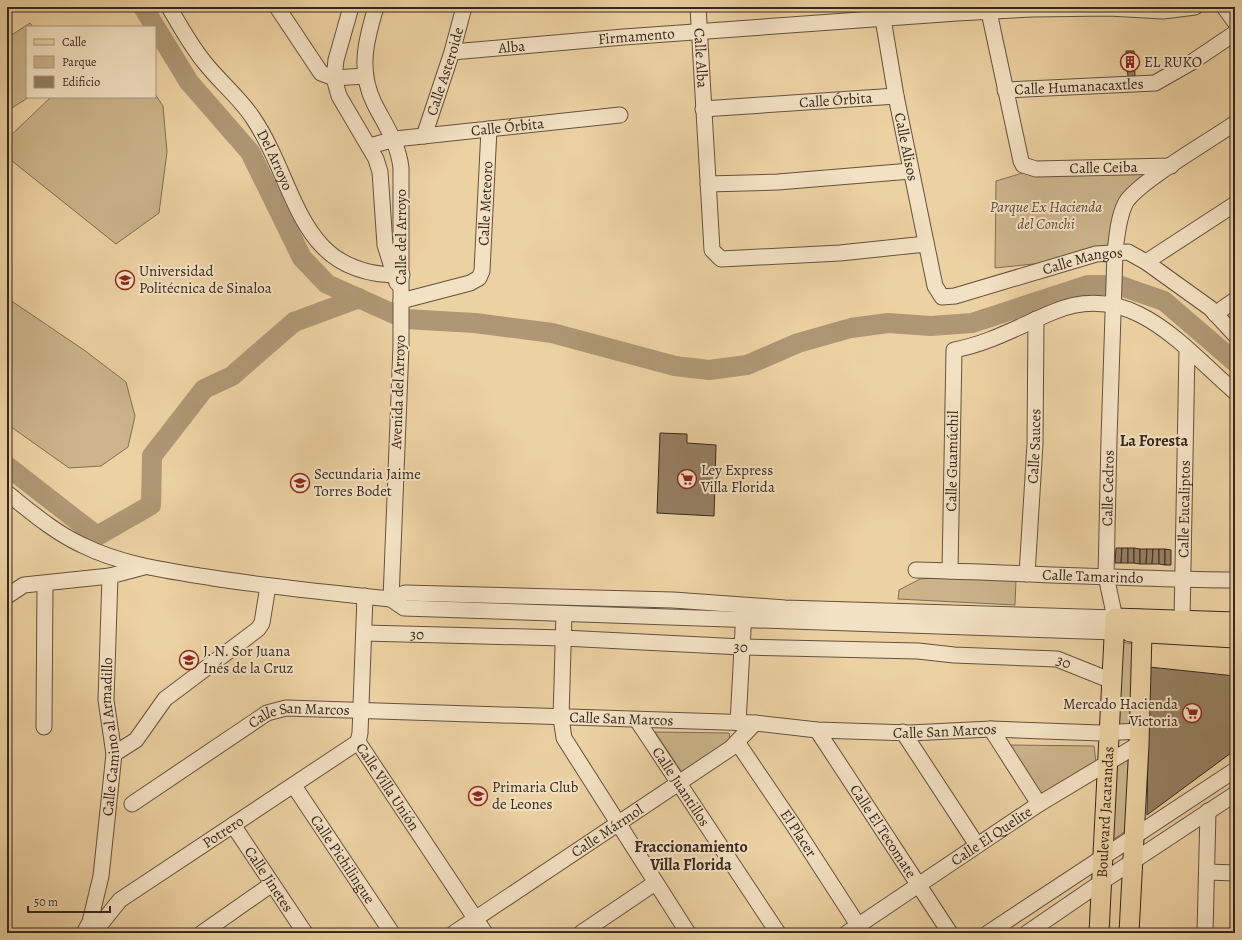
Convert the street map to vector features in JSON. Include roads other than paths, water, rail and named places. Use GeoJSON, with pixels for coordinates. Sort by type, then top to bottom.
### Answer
{"type":"FeatureCollection","features":[{"type":"Feature","properties":{"kind":"main road"},"geometry":{"type":"LineString","coordinates":[[1140,626],[1182,621],[1235,622]]}},
{"type":"Feature","properties":{"kind":"main road"},"geometry":{"type":"LineString","coordinates":[[1115,625],[1140,626],[1235,638]]}},
{"type":"Feature","properties":{"kind":"main road","name":"Boulevard Jacarandas"},"geometry":{"type":"LineString","coordinates":[[1099,933],[1103,881],[1106,764],[1115,625]]}},
{"type":"Feature","properties":{"kind":"main road","name":"Boulevard Jacarandas"},"geometry":{"type":"LineString","coordinates":[[1129,933],[1139,738],[1140,626]]}},
{"type":"Feature","properties":{"kind":"street","name":"Del Arroyo"},"geometry":{"type":"LineString","coordinates":[[168,7],[206,63],[252,117],[268,142],[309,230],[321,247],[333,257],[356,268],[375,274],[398,275]]}},
{"type":"Feature","properties":{"kind":"street"},"geometry":{"type":"LineString","coordinates":[[277,7],[317,69],[326,77],[334,78],[365,76]]}},
{"type":"Feature","properties":{"kind":"street","name":"Calle del Arroyo"},"geometry":{"type":"LineString","coordinates":[[351,7],[336,60],[334,78],[339,96],[370,146],[380,172],[385,245],[398,275]]}},
{"type":"Feature","properties":{"kind":"street","name":"Calle del Arroyo"},"geometry":{"type":"LineString","coordinates":[[376,7],[364,56],[365,76],[374,102],[395,139],[400,155],[401,168],[398,275],[401,300]]}},
{"type":"Feature","properties":{"kind":"street","name":"Calle Asteroide"},"geometry":{"type":"LineString","coordinates":[[424,136],[452,52],[464,7]]}},
{"type":"Feature","properties":{"kind":"street","name":"Calle Alba"},"geometry":{"type":"LineString","coordinates":[[698,7],[712,250],[721,259],[840,253],[926,244]]}},
{"type":"Feature","properties":{"kind":"street","name":"Firmamento"},"geometry":{"type":"LineString","coordinates":[[572,41],[700,32],[881,13],[956,10],[989,12],[1032,8],[1109,8],[1163,11],[1195,7]]}},
{"type":"Feature","properties":{"kind":"street"},"geometry":{"type":"LineString","coordinates":[[1224,7],[1235,22]]}},
{"type":"Feature","properties":{"kind":"street"},"geometry":{"type":"LineString","coordinates":[[989,12],[1005,90]]}},
{"type":"Feature","properties":{"kind":"street","name":"Calle Alisos"},"geometry":{"type":"LineString","coordinates":[[881,13],[896,96],[935,286]]}},
{"type":"Feature","properties":{"kind":"street","name":"Calle Humanacaxtles"},"geometry":{"type":"LineString","coordinates":[[1005,90],[1155,83],[1192,62],[1235,33]]}},
{"type":"Feature","properties":{"kind":"street","name":"Alba"},"geometry":{"type":"LineString","coordinates":[[452,52],[572,41]]}},
{"type":"Feature","properties":{"kind":"street","name":"Calle Ceiba"},"geometry":{"type":"LineString","coordinates":[[1005,90],[1021,161],[1028,168],[1171,166]]}},
{"type":"Feature","properties":{"kind":"street","name":"Calle Órbita"},"geometry":{"type":"LineString","coordinates":[[704,109],[896,96]]}},
{"type":"Feature","properties":{"kind":"street","name":"Calle Órbita"},"geometry":{"type":"LineString","coordinates":[[395,139],[620,115]]}},
{"type":"Feature","properties":{"kind":"street","name":"Calle Ceiba"},"geometry":{"type":"LineString","coordinates":[[1115,257],[1118,227],[1125,203],[1139,187],[1235,123]]}},
{"type":"Feature","properties":{"kind":"street","name":"Calle Meteoro"},"geometry":{"type":"LineString","coordinates":[[401,300],[470,283],[479,278],[482,271],[489,129]]}},
{"type":"Feature","properties":{"kind":"street"},"geometry":{"type":"LineString","coordinates":[[370,146],[395,139]]}},
{"type":"Feature","properties":{"kind":"street"},"geometry":{"type":"LineString","coordinates":[[708,184],[778,182],[911,171]]}},
{"type":"Feature","properties":{"kind":"street"},"geometry":{"type":"LineString","coordinates":[[1146,262],[1235,204]]}},
{"type":"Feature","properties":{"kind":"street","name":"Calle Mangos"},"geometry":{"type":"LineString","coordinates":[[935,286],[938,293],[942,297],[947,297],[1090,255],[1115,257],[1128,252],[1146,262],[1215,314],[1235,335]]}},
{"type":"Feature","properties":{"kind":"street","name":"Calle Cedros"},"geometry":{"type":"LineString","coordinates":[[1115,257],[1106,576],[1115,625]]}},
{"type":"Feature","properties":{"kind":"street","name":"Avenida del Arroyo"},"geometry":{"type":"LineString","coordinates":[[391,599],[401,300]]}},
{"type":"Feature","properties":{"kind":"street"},"geometry":{"type":"LineString","coordinates":[[1215,314],[1235,300]]}},
{"type":"Feature","properties":{"kind":"street"},"geometry":{"type":"LineString","coordinates":[[1036,319],[1054,311],[1079,305],[1114,301],[1169,332],[1235,392]]}},
{"type":"Feature","properties":{"kind":"street","name":"Calle Guamúchil"},"geometry":{"type":"LineString","coordinates":[[950,571],[954,350],[992,340],[1036,319]]}},
{"type":"Feature","properties":{"kind":"street","name":"Calle Sauces"},"geometry":{"type":"LineString","coordinates":[[1028,574],[1035,444],[1036,319]]}},
{"type":"Feature","properties":{"kind":"street","name":"Calle Eucaliptos"},"geometry":{"type":"LineString","coordinates":[[1182,621],[1187,349]]}},
{"type":"Feature","properties":{"kind":"street"},"geometry":{"type":"LineString","coordinates":[[7,493],[55,530],[82,545],[110,557],[147,566],[268,586],[391,599],[404,608],[743,620],[1115,625]]}},
{"type":"Feature","properties":{"kind":"street"},"geometry":{"type":"LineString","coordinates":[[7,596],[24,585],[110,576],[147,566]]}},
{"type":"Feature","properties":{"kind":"street","name":"Calle Tamarindo"},"geometry":{"type":"LineString","coordinates":[[916,570],[1182,580],[1235,580]]}},
{"type":"Feature","properties":{"kind":"street","name":"Calle Camino al Armadillo"},"geometry":{"type":"LineString","coordinates":[[92,929],[102,876],[114,754],[106,700],[110,576]]}},
{"type":"Feature","properties":{"kind":"street"},"geometry":{"type":"LineString","coordinates":[[44,727],[45,584]]}},
{"type":"Feature","properties":{"kind":"street"},"geometry":{"type":"LineString","coordinates":[[114,754],[136,740],[165,698],[258,629],[262,623],[268,586]]}},
{"type":"Feature","properties":{"kind":"street"},"geometry":{"type":"LineString","coordinates":[[391,599],[405,593],[673,600],[785,608],[1115,625]]}},
{"type":"Feature","properties":{"kind":"street","name":"Calle Villa Unión"},"geometry":{"type":"LineString","coordinates":[[365,596],[361,710],[358,742],[485,933]]}},
{"type":"Feature","properties":{"kind":"street"},"geometry":{"type":"LineString","coordinates":[[738,724],[744,605]]}},
{"type":"Feature","properties":{"kind":"street"},"geometry":{"type":"LineString","coordinates":[[564,614],[560,718],[561,728],[568,746],[688,933]]}},
{"type":"Feature","properties":{"kind":"street","name":"30"},"geometry":{"type":"LineString","coordinates":[[364,633],[563,638],[742,647],[918,651],[961,655],[1057,659],[1112,681]]}},
{"type":"Feature","properties":{"kind":"street","name":"Calle San Marcos"},"geometry":{"type":"LineString","coordinates":[[132,804],[268,713],[286,708],[756,724],[817,730],[903,732],[991,729],[1109,733],[1139,738]]}},
{"type":"Feature","properties":{"kind":"street","name":"Calle Juantillos"},"geometry":{"type":"LineString","coordinates":[[637,720],[778,933]]}},
{"type":"Feature","properties":{"kind":"street","name":"Calle Mármol"},"geometry":{"type":"LineString","coordinates":[[454,933],[737,742],[756,724]]}},
{"type":"Feature","properties":{"kind":"street"},"geometry":{"type":"LineString","coordinates":[[991,729],[1039,804]]}},
{"type":"Feature","properties":{"kind":"street","name":"Calle El Tecomate"},"geometry":{"type":"LineString","coordinates":[[817,730],[950,933]]}},
{"type":"Feature","properties":{"kind":"street"},"geometry":{"type":"LineString","coordinates":[[903,732],[977,846]]}},
{"type":"Feature","properties":{"kind":"street","name":"Calle El Quelite"},"geometry":{"type":"LineString","coordinates":[[852,929],[1039,804],[1106,764],[1139,738]]}},
{"type":"Feature","properties":{"kind":"street","name":"Potrero"},"geometry":{"type":"LineString","coordinates":[[92,929],[120,900],[294,786],[358,742]]}},
{"type":"Feature","properties":{"kind":"street","name":"El Placer"},"geometry":{"type":"LineString","coordinates":[[737,742],[794,826],[852,929]]}},
{"type":"Feature","properties":{"kind":"street"},"geometry":{"type":"LineString","coordinates":[[988,933],[1104,855],[1235,770]]}},
{"type":"Feature","properties":{"kind":"street","name":"Calle Pichilingue"},"geometry":{"type":"LineString","coordinates":[[294,786],[392,933]]}},
{"type":"Feature","properties":{"kind":"street"},"geometry":{"type":"LineString","coordinates":[[1027,933],[1133,861],[1221,806],[1235,794]]}},
{"type":"Feature","properties":{"kind":"street"},"geometry":{"type":"LineString","coordinates":[[1205,933],[1207,872],[1221,806]]}},
{"type":"Feature","properties":{"kind":"street","name":"Calle Jinetes"},"geometry":{"type":"LineString","coordinates":[[233,825],[305,933]]}},
{"type":"Feature","properties":{"kind":"street"},"geometry":{"type":"LineString","coordinates":[[1207,872],[1235,873]]}},
{"type":"Feature","properties":{"kind":"street"},"geometry":{"type":"LineString","coordinates":[[581,933],[656,883]]}},
{"type":"Feature","properties":{"kind":"street"},"geometry":{"type":"LineString","coordinates":[[202,933],[272,884]]}},
{"type":"Feature","properties":{"kind":"waterway"},"geometry":{"type":"LineString","coordinates":[[143,7],[155,26]]}},
{"type":"Feature","properties":{"kind":"waterway"},"geometry":{"type":"LineString","coordinates":[[156,28],[189,82],[250,152],[302,258],[327,284],[405,319],[475,323],[552,333],[675,366],[709,370],[747,365],[798,343],[851,328],[888,323],[931,326],[972,323],[1088,285],[1118,285],[1164,301],[1235,362]]}},
{"type":"Feature","properties":{"kind":"waterway"},"geometry":{"type":"LineString","coordinates":[[7,466],[97,536],[151,505],[152,456],[204,389],[232,376],[294,322],[359,298]]}},
{"type":"Feature","properties":{"kind":"place","name":"EL RUKO"},"geometry":{"type":"Point","coordinates":[1130,62]}},
{"type":"Feature","properties":{"kind":"place","name":"Universidad Politécnica de Sinaloa"},"geometry":{"type":"Point","coordinates":[125,280]}},
{"type":"Feature","properties":{"kind":"place","name":"Ley Express Villa Florida"},"geometry":{"type":"Point","coordinates":[687,479]}},
{"type":"Feature","properties":{"kind":"place","name":"Secundaria Jaime Torres Bodet"},"geometry":{"type":"Point","coordinates":[300,483]}},
{"type":"Feature","properties":{"kind":"place","name":"J. N. Sor Juana Inés de la Cruz"},"geometry":{"type":"Point","coordinates":[189,660]}},
{"type":"Feature","properties":{"kind":"place","name":"Mercado Hacienda Victoria"},"geometry":{"type":"Point","coordinates":[1192,713]}},
{"type":"Feature","properties":{"kind":"place","name":"Primaria Club de Leones"},"geometry":{"type":"Point","coordinates":[478,796]}},
{"type":"Feature","properties":{"kind":"district","name":"La Foresta"},"geometry":{"type":"Point","coordinates":[1154,441]}},
{"type":"Feature","properties":{"kind":"district","name":"Fraccionamiento Villa Florida"},"geometry":{"type":"Point","coordinates":[691,856]}},
{"type":"Feature","properties":{"kind":"park label","name":"Parque Ex Hacienda del Conchi"},"geometry":{"type":"Point","coordinates":[1046,216]}}]}
